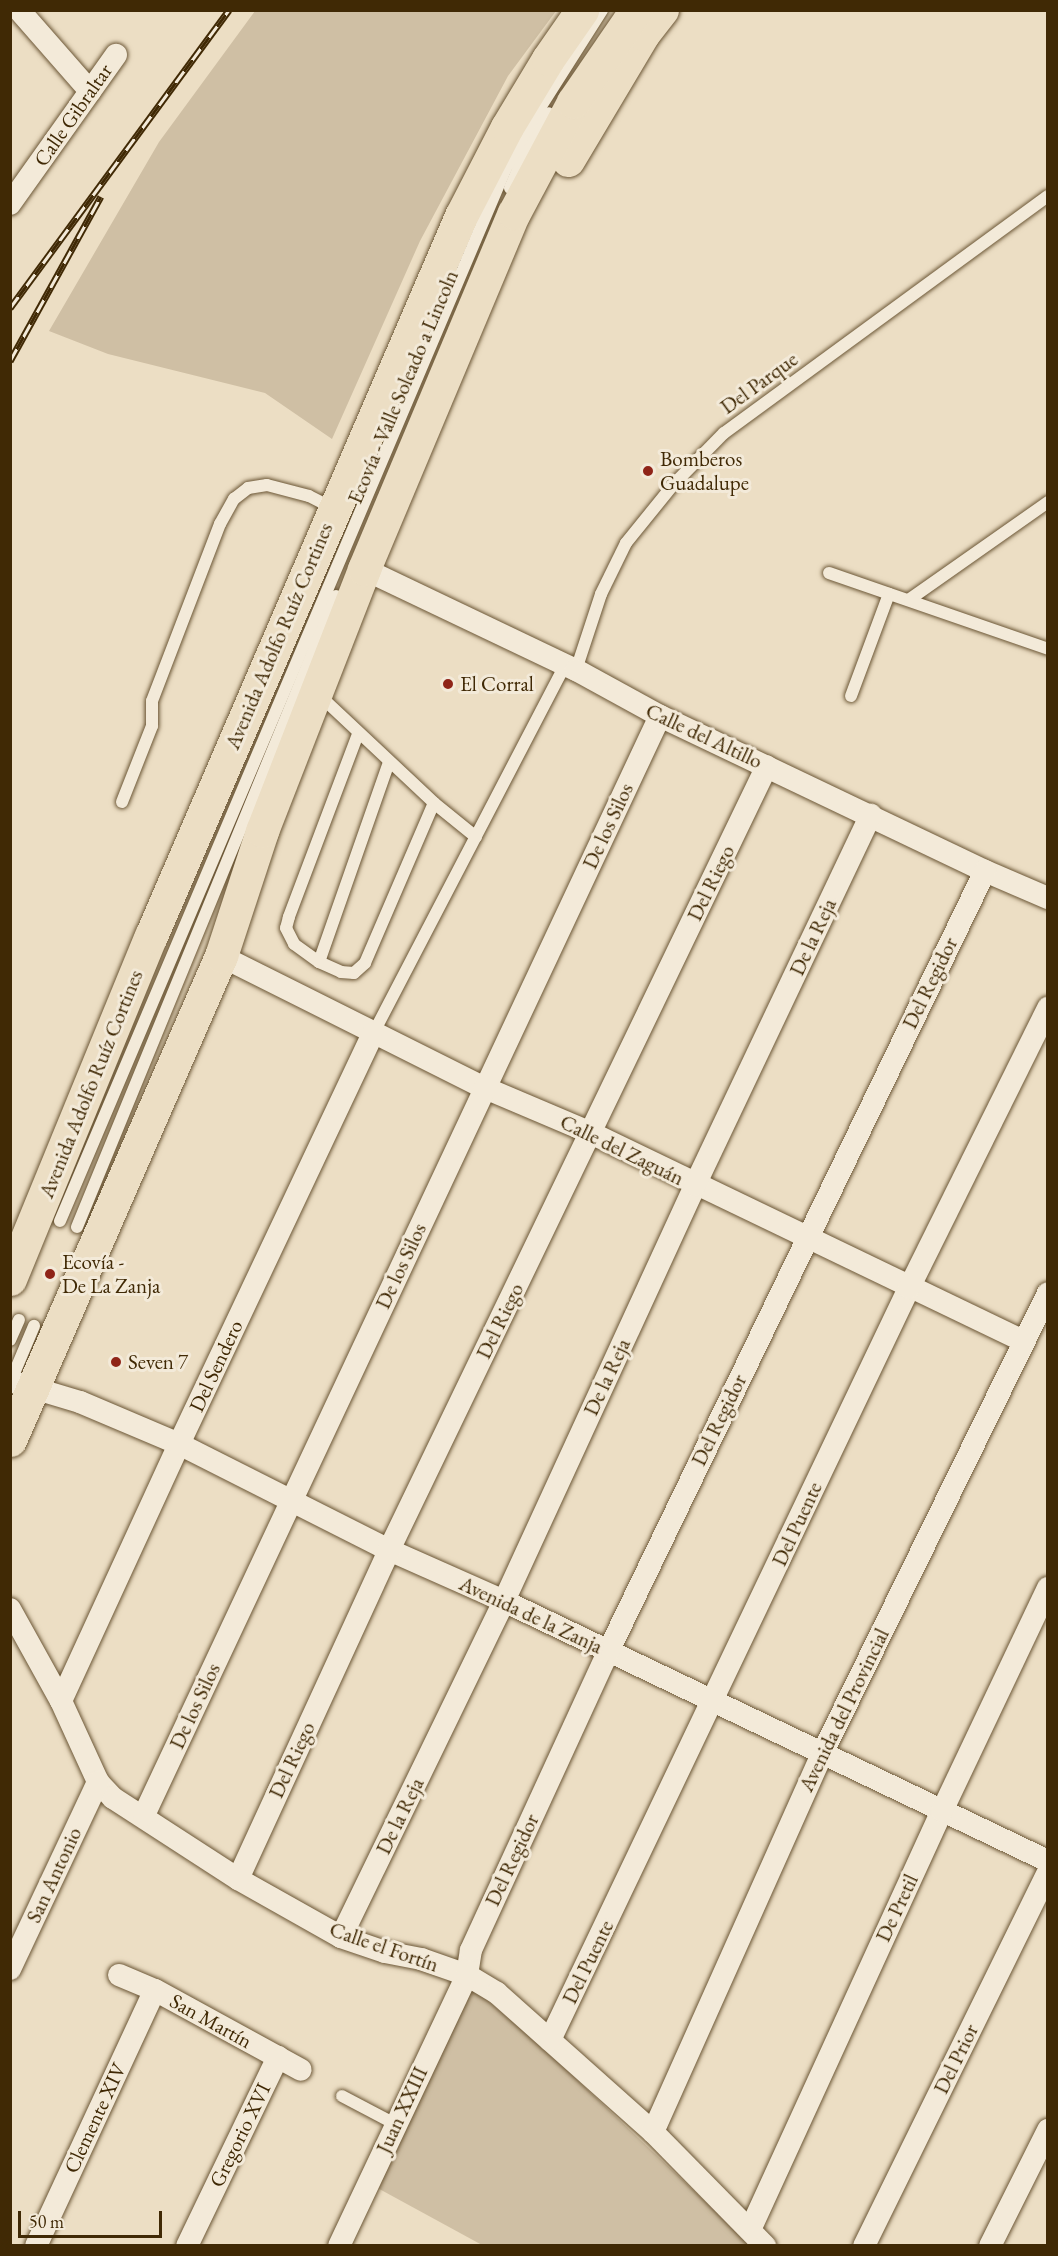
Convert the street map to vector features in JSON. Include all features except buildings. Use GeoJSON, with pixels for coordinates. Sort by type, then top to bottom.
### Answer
{"type":"FeatureCollection","features":[{"type":"Feature","properties":{"kind":"main road"},"geometry":{"type":"LineString","coordinates":[[367,563],[408,514],[534,223],[594,113],[643,34],[662,10]]}},
{"type":"Feature","properties":{"kind":"main road"},"geometry":{"type":"LineString","coordinates":[[10,1440],[16,1383],[222,956],[262,831],[367,563],[514,213],[573,102],[610,14]]}},
{"type":"Feature","properties":{"kind":"main road","name":"Avenida Adolfo Ruíz Cortines"},"geometry":{"type":"LineString","coordinates":[[10,1279],[151,936],[461,216],[507,127],[548,58],[610,14]]}},
{"type":"Feature","properties":{"kind":"street"},"geometry":{"type":"LineString","coordinates":[[19,10],[90,91]]}},
{"type":"Feature","properties":{"kind":"street","name":"Calle Gibraltar"},"geometry":{"type":"LineString","coordinates":[[10,204],[116,55]]}},
{"type":"Feature","properties":{"kind":"street","name":"Calle del Altillo"},"geometry":{"type":"LineString","coordinates":[[367,563],[660,716],[985,871],[1047,895]]}},
{"type":"Feature","properties":{"kind":"street","name":"De los Silos"},"geometry":{"type":"LineString","coordinates":[[144,1815],[660,716]]}},
{"type":"Feature","properties":{"kind":"street","name":"Del Riego"},"geometry":{"type":"LineString","coordinates":[[238,1879],[389,1550],[767,766]]}},
{"type":"Feature","properties":{"kind":"street","name":"De la Reja"},"geometry":{"type":"LineString","coordinates":[[341,1937],[504,1601],[695,1185],[871,815]]}},
{"type":"Feature","properties":{"kind":"street","name":"Del Regidor"},"geometry":{"type":"LineString","coordinates":[[467,1975],[471,1950],[608,1652],[985,871]]}},
{"type":"Feature","properties":{"kind":"street","name":"Calle del Zaguán"},"geometry":{"type":"LineString","coordinates":[[222,956],[485,1088],[591,1133],[909,1288],[1024,1341]]}},
{"type":"Feature","properties":{"kind":"street","name":"Del Puente"},"geometry":{"type":"LineString","coordinates":[[550,2040],[909,1288],[1047,1008]]}},
{"type":"Feature","properties":{"kind":"street","name":"Del Sendero"},"geometry":{"type":"LineString","coordinates":[[61,1701],[179,1444],[374,1034]]}},
{"type":"Feature","properties":{"kind":"street","name":"Avenida del Provincial"},"geometry":{"type":"LineString","coordinates":[[653,2132],[822,1754],[1047,1293]]}},
{"type":"Feature","properties":{"kind":"street","name":"Avenida de la Zanja"},"geometry":{"type":"LineString","coordinates":[[16,1383],[80,1402],[179,1444],[389,1550],[504,1601],[1047,1861]]}},
{"type":"Feature","properties":{"kind":"street","name":"De Pretil"},"geometry":{"type":"LineString","coordinates":[[757,2238],[942,1811],[1047,1588]]}},
{"type":"Feature","properties":{"kind":"street","name":"Calle el Fortín"},"geometry":{"type":"LineString","coordinates":[[10,1610],[61,1701],[98,1782],[113,1798],[144,1815],[238,1879],[341,1937],[385,1952],[421,1959],[467,1975],[497,1994],[653,2132],[757,2238]]}},
{"type":"Feature","properties":{"kind":"street","name":"San Antonio"},"geometry":{"type":"LineString","coordinates":[[10,1969],[98,1782]]}},
{"type":"Feature","properties":{"kind":"street","name":"Del Prior"},"geometry":{"type":"LineString","coordinates":[[864,2246],[1047,1872]]}},
{"type":"Feature","properties":{"kind":"street","name":"Juan XXIII"},"geometry":{"type":"LineString","coordinates":[[339,2246],[467,1975]]}},
{"type":"Feature","properties":{"kind":"street","name":"San Martín"},"geometry":{"type":"LineString","coordinates":[[119,1976],[155,1990],[301,2070]]}},
{"type":"Feature","properties":{"kind":"street","name":"Clemente XIV"},"geometry":{"type":"LineString","coordinates":[[36,2246],[155,1990]]}},
{"type":"Feature","properties":{"kind":"street","name":"Gregorio XVI"},"geometry":{"type":"LineString","coordinates":[[187,2246],[278,2057]]}},
{"type":"Feature","properties":{"kind":"street"},"geometry":{"type":"LineString","coordinates":[[990,2246],[1047,2130]]}},
{"type":"Feature","properties":{"kind":"lane"},"geometry":{"type":"LineString","coordinates":[[60,1221],[505,170],[531,122],[602,10]]}},
{"type":"Feature","properties":{"kind":"lane","name":"Ecovía - Valle Soleado a Lincoln"},"geometry":{"type":"LineString","coordinates":[[77,1227],[349,563],[526,151],[610,14]]}},
{"type":"Feature","properties":{"kind":"lane","name":"Del Parque"},"geometry":{"type":"LineString","coordinates":[[374,1034],[476,837],[570,668],[601,594],[626,543],[673,485],[724,432],[1047,196]]}},
{"type":"Feature","properties":{"kind":"lane"},"geometry":{"type":"LineString","coordinates":[[122,802],[152,726],[152,701],[220,524],[234,500],[248,488],[267,485],[309,496],[334,509]]}},
{"type":"Feature","properties":{"kind":"lane"},"geometry":{"type":"LineString","coordinates":[[910,599],[1047,502]]}},
{"type":"Feature","properties":{"kind":"lane"},"geometry":{"type":"LineString","coordinates":[[829,573],[910,599],[1047,649]]}},
{"type":"Feature","properties":{"kind":"lane"},"geometry":{"type":"LineString","coordinates":[[851,696],[890,594]]}},
{"type":"Feature","properties":{"kind":"lane"},"geometry":{"type":"LineString","coordinates":[[316,692],[332,705],[358,734],[434,803],[476,837]]}},
{"type":"Feature","properties":{"kind":"lane"},"geometry":{"type":"LineString","coordinates":[[358,734],[286,928],[294,944],[319,962],[341,972],[354,973],[365,963],[434,803]]}},
{"type":"Feature","properties":{"kind":"lane"},"geometry":{"type":"LineString","coordinates":[[319,962],[389,762]]}},
{"type":"Feature","properties":{"kind":"lane"},"geometry":{"type":"LineString","coordinates":[[10,1340],[19,1320]]}},
{"type":"Feature","properties":{"kind":"lane"},"geometry":{"type":"LineString","coordinates":[[16,1383],[34,1326]]}},
{"type":"Feature","properties":{"kind":"lane"},"geometry":{"type":"LineString","coordinates":[[342,2096],[395,2124]]}},
{"type":"Feature","properties":{"kind":"shaded area"},"geometry":{"type":"Polygon","coordinates":[[[255,11],[556,11],[508,76],[420,241],[332,439],[265,393],[108,354],[49,331],[159,142],[255,11]]]}},
{"type":"Feature","properties":{"kind":"shaded area"},"geometry":{"type":"Polygon","coordinates":[[[472,1988],[535,2040],[751,2245],[482,2245],[372,2185],[472,1988]]]}},
{"type":"Feature","properties":{"kind":"railway"},"geometry":{"type":"LineString","coordinates":[[10,308],[229,10]]}},
{"type":"Feature","properties":{"kind":"railway"},"geometry":{"type":"LineString","coordinates":[[10,361],[101,196]]}},
{"type":"Feature","properties":{"kind":"place","name":"Bomberos Guadalupe"},"geometry":{"type":"Point","coordinates":[648,471]}},
{"type":"Feature","properties":{"kind":"place","name":"El Corral"},"geometry":{"type":"Point","coordinates":[448,684]}},
{"type":"Feature","properties":{"kind":"place","name":"Ecovía - De La Zanja"},"geometry":{"type":"Point","coordinates":[50,1274]}},
{"type":"Feature","properties":{"kind":"place","name":"Seven 7"},"geometry":{"type":"Point","coordinates":[116,1362]}}]}
